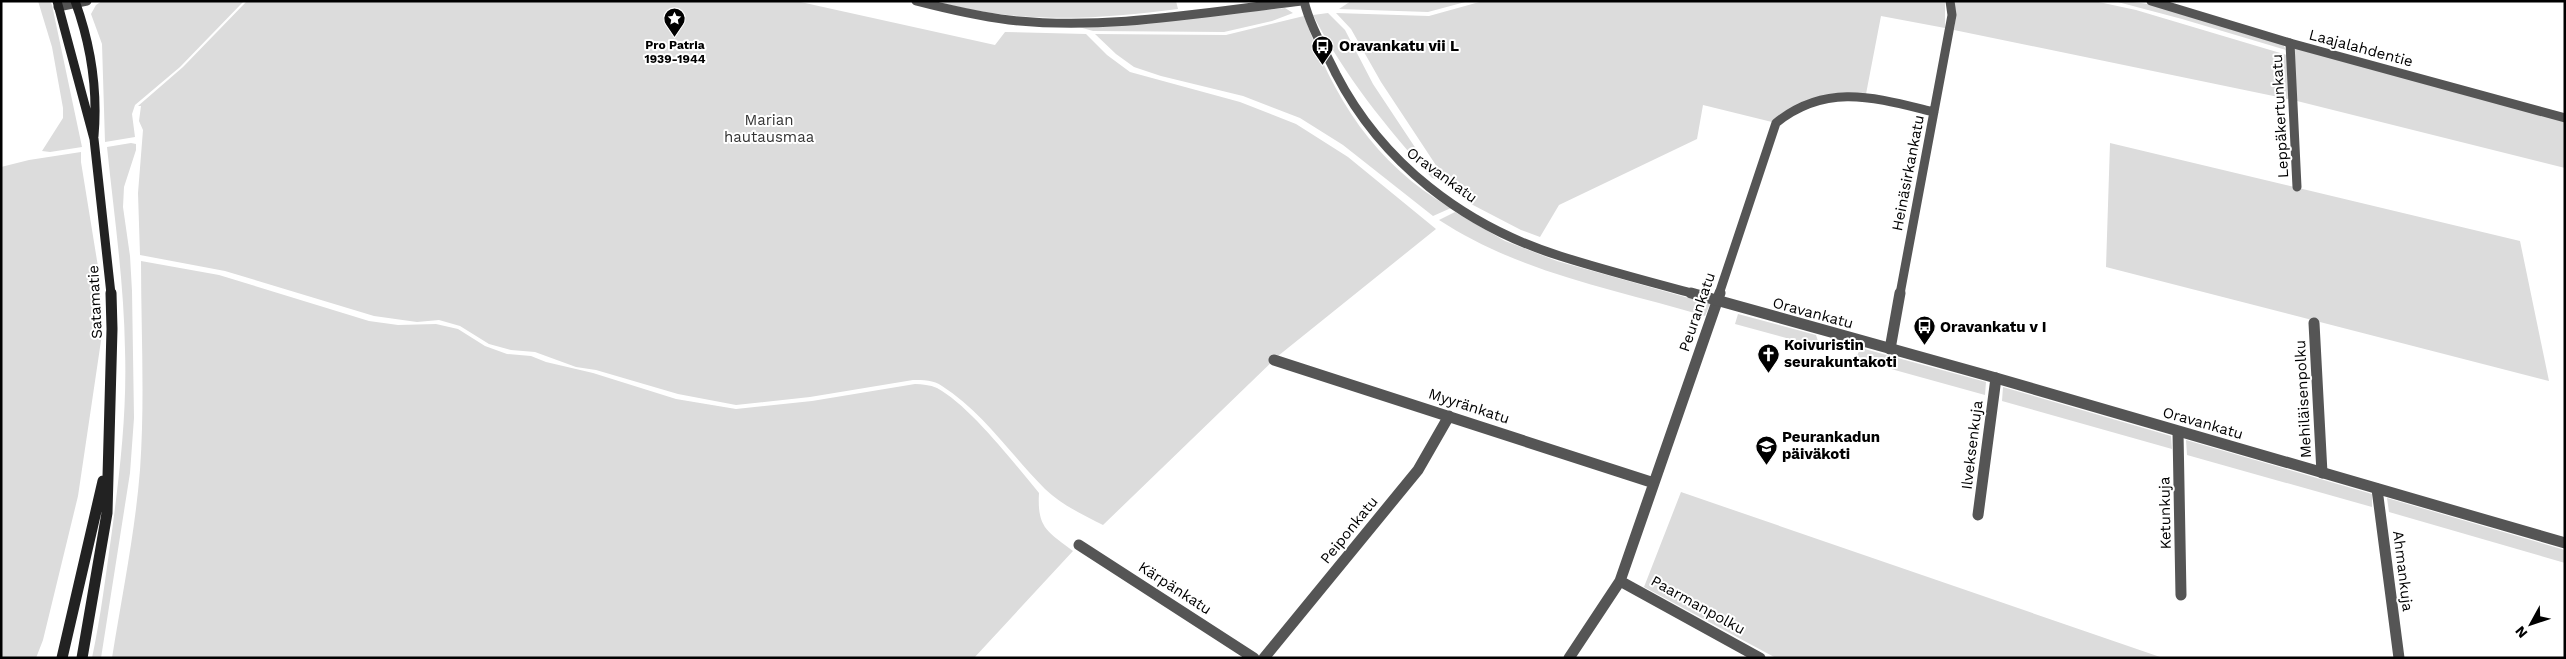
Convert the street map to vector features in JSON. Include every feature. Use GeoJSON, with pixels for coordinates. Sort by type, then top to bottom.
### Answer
{"type":"FeatureCollection","features":[{"type":"Feature","properties":{"kind":"main road","name":"Satamatie"},"geometry":{"type":"LineString","coordinates":[[75,3],[88,47],[94,84],[96,119],[94,139]]}},
{"type":"Feature","properties":{"kind":"main road","name":"Satamatie"},"geometry":{"type":"LineString","coordinates":[[57,4],[94,139],[110,275],[112,329],[111,423],[107,465],[107,513],[82,658]]}},
{"type":"Feature","properties":{"kind":"main road","name":"Satamatie"},"geometry":{"type":"LineString","coordinates":[[62,658],[107,465]]}},
{"type":"Feature","properties":{"kind":"street"},"geometry":{"type":"LineString","coordinates":[[57,4],[67,1]]}},
{"type":"Feature","properties":{"kind":"street"},"geometry":{"type":"LineString","coordinates":[[57,4],[87,1]]}},
{"type":"Feature","properties":{"kind":"street"},"geometry":{"type":"LineString","coordinates":[[916,1],[966,14],[1059,22],[1134,20],[1303,1]]}},
{"type":"Feature","properties":{"kind":"street","name":"Oravankatu"},"geometry":{"type":"LineString","coordinates":[[1303,1],[1307,14],[1362,119],[1394,158],[1440,196],[1509,237],[1558,256],[1716,302],[1996,378],[2565,543]]}},
{"type":"Feature","properties":{"kind":"street","name":"Heinäsirkankatu"},"geometry":{"type":"LineString","coordinates":[[1890,349],[1952,15],[1950,1]]}},
{"type":"Feature","properties":{"kind":"street","name":"Laajalahdentie"},"geometry":{"type":"LineString","coordinates":[[2151,1],[2290,43],[2565,118]]}},
{"type":"Feature","properties":{"kind":"street","name":"Leppäkertunkatu"},"geometry":{"type":"LineString","coordinates":[[2290,43],[2297,187]]}},
{"type":"Feature","properties":{"kind":"street","name":"Peurankatu"},"geometry":{"type":"LineString","coordinates":[[1570,658],[1620,581],[1776,123],[1784,114],[1809,103],[1849,96],[1865,96],[1934,112]]}},
{"type":"Feature","properties":{"kind":"street","name":"Mehiläisenpolku"},"geometry":{"type":"LineString","coordinates":[[2314,323],[2322,473]]}},
{"type":"Feature","properties":{"kind":"street","name":"Myyränkatu"},"geometry":{"type":"LineString","coordinates":[[1274,360],[1654,483]]}},
{"type":"Feature","properties":{"kind":"street","name":"Ilveksenkuja"},"geometry":{"type":"LineString","coordinates":[[1978,516],[1996,378]]}},
{"type":"Feature","properties":{"kind":"street","name":"Peiponkatu"},"geometry":{"type":"LineString","coordinates":[[1264,658],[1418,470],[1449,416]]}},
{"type":"Feature","properties":{"kind":"street","name":"Ketunkuja"},"geometry":{"type":"LineString","coordinates":[[2178,432],[2181,595]]}},
{"type":"Feature","properties":{"kind":"street","name":"Ahmankuja"},"geometry":{"type":"LineString","coordinates":[[2377,489],[2399,658]]}},
{"type":"Feature","properties":{"kind":"street","name":"Kärpänkatu"},"geometry":{"type":"LineString","coordinates":[[1079,545],[1254,658]]}},
{"type":"Feature","properties":{"kind":"street","name":"Paarmanpolku"},"geometry":{"type":"LineString","coordinates":[[1620,581],[1760,658]]}},
{"type":"Feature","properties":{"kind":"green space"},"geometry":{"type":"Polygon","coordinates":[[[38,1],[50,1],[52,5],[82,147],[50,152],[42,151],[63,118],[63,108],[52,47],[38,1]]]}},
{"type":"Feature","properties":{"kind":"green space"},"geometry":{"type":"Polygon","coordinates":[[[102,1],[244,1],[180,67],[135,105],[132,114],[135,137],[105,142],[102,44],[91,14],[96,5],[102,1]]]}},
{"type":"Feature","properties":{"kind":"green space","name":"Marian hautausmaa"},"geometry":{"type":"Polygon","coordinates":[[[247,1],[796,1],[995,45],[1005,32],[1086,34],[1107,55],[1130,72],[1240,102],[1296,124],[1348,157],[1436,229],[1278,356],[1103,525],[1052,495],[1032,476],[971,408],[957,396],[932,381],[913,380],[810,397],[736,405],[678,394],[596,370],[576,367],[535,352],[511,350],[489,344],[460,326],[439,320],[417,322],[374,316],[225,271],[140,255],[138,193],[143,130],[139,121],[141,106],[138,106],[183,67],[247,1]]]}},
{"type":"Feature","properties":{"kind":"green space"},"geometry":{"type":"Polygon","coordinates":[[[935,1],[1176,1],[1178,9],[1117,16],[1025,17],[965,8],[935,1]]]}},
{"type":"Feature","properties":{"kind":"green space"},"geometry":{"type":"Polygon","coordinates":[[[1351,1],[1469,1],[1428,12],[1339,9],[1351,1]]]}},
{"type":"Feature","properties":{"kind":"green space"},"geometry":{"type":"Polygon","coordinates":[[[1483,1],[1945,1],[1945,28],[1881,16],[1866,94],[1828,98],[1804,103],[1782,114],[1772,122],[1703,105],[1697,139],[1559,205],[1540,237],[1521,230],[1471,204],[1451,188],[1381,82],[1351,29],[1336,13],[1429,16],[1483,1]]]}},
{"type":"Feature","properties":{"kind":"green space"},"geometry":{"type":"Polygon","coordinates":[[[1954,1],[2094,1],[2136,10],[2287,55],[2288,99],[1954,30],[1956,16],[1954,1]]]}},
{"type":"Feature","properties":{"kind":"green space"},"geometry":{"type":"Polygon","coordinates":[[[2114,1],[2155,5],[2199,16],[2283,44],[2286,50],[2182,19],[2114,1]]]}},
{"type":"Feature","properties":{"kind":"green space"},"geometry":{"type":"Polygon","coordinates":[[[1285,8],[1293,13],[1272,21],[1224,32],[1093,31],[1079,27],[1285,8]]]}},
{"type":"Feature","properties":{"kind":"green space"},"geometry":{"type":"Polygon","coordinates":[[[1328,13],[1345,30],[1373,84],[1436,179],[1432,178],[1382,120],[1338,59],[1313,15],[1328,13]]]}},
{"type":"Feature","properties":{"kind":"green space"},"geometry":{"type":"Polygon","coordinates":[[[1304,16],[1328,74],[1360,126],[1378,149],[1400,171],[1451,208],[1433,216],[1343,145],[1300,118],[1243,96],[1161,76],[1134,67],[1116,54],[1095,34],[1226,35],[1304,16]]]}},
{"type":"Feature","properties":{"kind":"green space"},"geometry":{"type":"Polygon","coordinates":[[[2290,43],[2565,118],[2565,168],[2293,100],[2290,43]]]}},
{"type":"Feature","properties":{"kind":"green space"},"geometry":{"type":"Polygon","coordinates":[[[131,143],[136,144],[136,150],[124,187],[123,207],[130,256],[132,291],[134,418],[130,473],[101,658],[92,658],[101,610],[115,508],[125,396],[123,299],[107,147],[131,143]]]}},
{"type":"Feature","properties":{"kind":"green space"},"geometry":{"type":"Polygon","coordinates":[[[2110,143],[2520,241],[2549,381],[2106,267],[2110,143]]]}},
{"type":"Feature","properties":{"kind":"green space"},"geometry":{"type":"Polygon","coordinates":[[[81,152],[100,279],[102,334],[78,496],[43,640],[36,658],[1,658],[1,167],[29,160],[81,152]]]}},
{"type":"Feature","properties":{"kind":"green space"},"geometry":{"type":"Polygon","coordinates":[[[1455,212],[1505,241],[1557,261],[1710,304],[1705,316],[1601,288],[1535,267],[1503,254],[1439,220],[1455,212]]]}},
{"type":"Feature","properties":{"kind":"green space"},"geometry":{"type":"Polygon","coordinates":[[[141,261],[219,275],[369,321],[398,325],[436,324],[458,329],[485,346],[507,354],[531,356],[676,399],[736,409],[812,401],[915,384],[932,386],[950,396],[977,421],[1005,452],[1039,493],[1040,514],[1046,528],[1073,551],[974,658],[112,658],[132,541],[140,470],[143,391],[141,261]]]}},
{"type":"Feature","properties":{"kind":"green space"},"geometry":{"type":"Polygon","coordinates":[[[1738,314],[1816,335],[1820,347],[1735,324],[1738,314]]]}},
{"type":"Feature","properties":{"kind":"green space"},"geometry":{"type":"Polygon","coordinates":[[[1861,348],[1986,382],[1985,395],[1855,359],[1861,348]]]}},
{"type":"Feature","properties":{"kind":"green space"},"geometry":{"type":"Polygon","coordinates":[[[2003,387],[2171,436],[2172,449],[2002,401],[2003,387]]]}},
{"type":"Feature","properties":{"kind":"green space"},"geometry":{"type":"Polygon","coordinates":[[[2186,440],[2372,494],[2372,507],[2187,455],[2186,440]]]}},
{"type":"Feature","properties":{"kind":"green space"},"geometry":{"type":"Polygon","coordinates":[[[1681,492],[2163,658],[1776,658],[1644,587],[1681,492]]]}},
{"type":"Feature","properties":{"kind":"green space"},"geometry":{"type":"Polygon","coordinates":[[[2387,498],[2565,550],[2565,563],[2389,512],[2387,498]]]}},
{"type":"Feature","properties":{"kind":"place","name":"Pro Patria 1939-1944"},"geometry":{"type":"Point","coordinates":[675,37]}},
{"type":"Feature","properties":{"kind":"place","name":"Oravankatu vii L"},"geometry":{"type":"Point","coordinates":[1323,65]}},
{"type":"Feature","properties":{"kind":"place","name":"Oravankatu v I"},"geometry":{"type":"Point","coordinates":[1924,346]}},
{"type":"Feature","properties":{"kind":"place","name":"Koivuristin seurakuntakoti"},"geometry":{"type":"Point","coordinates":[1768,373]}},
{"type":"Feature","properties":{"kind":"place","name":"Peurankadun päiväkoti"},"geometry":{"type":"Point","coordinates":[1766,465]}}]}
